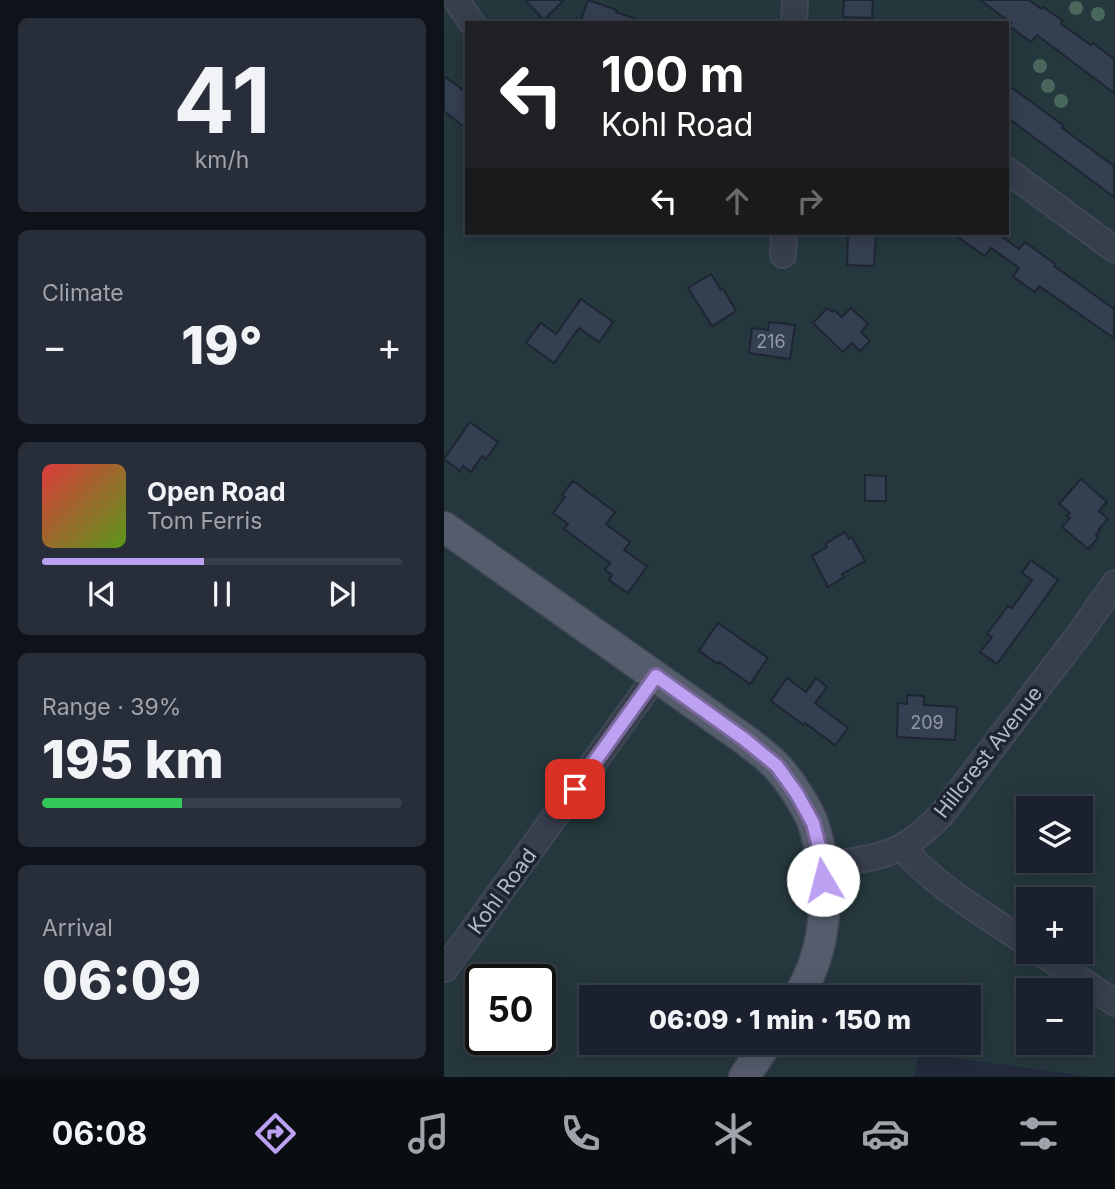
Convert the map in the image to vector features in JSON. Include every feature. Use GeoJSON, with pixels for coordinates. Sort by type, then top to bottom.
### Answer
{"type":"FeatureCollection","features":[{"type":"Feature","properties":{"kind":"main road"},"geometry":{"type":"LineString","coordinates":[[444,527],[744,739],[777,766],[813,823],[823,865],[823,929],[817,958],[804,985]]}},
{"type":"Feature","properties":{"kind":"main road"},"geometry":{"type":"LineString","coordinates":[[744,1077],[759,1055]]}},
{"type":"Feature","properties":{"kind":"street"},"geometry":{"type":"LineString","coordinates":[[456,0],[471,21]]}},
{"type":"Feature","properties":{"kind":"street"},"geometry":{"type":"LineString","coordinates":[[794,21],[795,0]]}},
{"type":"Feature","properties":{"kind":"street"},"geometry":{"type":"LineString","coordinates":[[1009,172],[1114,250]]}},
{"type":"Feature","properties":{"kind":"street","name":"Hillcrest Avenue"},"geometry":{"type":"LineString","coordinates":[[823,865],[866,858],[902,847],[925,831],[942,814],[1072,643],[1114,583]]}},
{"type":"Feature","properties":{"kind":"street","name":"Kohl Road"},"geometry":{"type":"LineString","coordinates":[[445,969],[656,676]]}},
{"type":"Feature","properties":{"kind":"street"},"geometry":{"type":"LineString","coordinates":[[902,847],[912,860],[933,878],[1016,936]]}},
{"type":"Feature","properties":{"kind":"street"},"geometry":{"type":"LineString","coordinates":[[1057,964],[1114,1003]]}},
{"type":"Feature","properties":{"kind":"green space"},"geometry":{"type":"Polygon","coordinates":[[[444,0],[1114,0],[1114,1077],[1091,1077],[933,1055],[981,1055],[981,985],[579,985],[579,1055],[919,1055],[914,1077],[444,1077],[444,0]]]}},
{"type":"Feature","properties":{"kind":"building"},"geometry":{"type":"Polygon","coordinates":[[[525,0],[564,0],[544,20],[525,0]]]}},
{"type":"Feature","properties":{"kind":"building"},"geometry":{"type":"Polygon","coordinates":[[[588,0],[641,21],[581,21],[588,0]]]}},
{"type":"Feature","properties":{"kind":"building"},"geometry":{"type":"Polygon","coordinates":[[[844,0],[873,0],[872,18],[843,17],[844,0]]]}},
{"type":"Feature","properties":{"kind":"building"},"geometry":{"type":"Polygon","coordinates":[[[980,0],[1029,0],[1041,9],[1043,7],[1063,21],[1061,24],[1114,59],[1114,93],[1037,35],[1031,42],[1009,26],[1011,23],[980,0]]]}},
{"type":"Feature","properties":{"kind":"building"},"geometry":{"type":"Polygon","coordinates":[[[444,76],[465,92],[465,127],[444,111],[444,76]]]}},
{"type":"Feature","properties":{"kind":"building"},"geometry":{"type":"Polygon","coordinates":[[[1009,86],[1114,166],[1114,197],[1009,119],[1009,86]]]}},
{"type":"Feature","properties":{"kind":"building"},"geometry":{"type":"Polygon","coordinates":[[[848,235],[876,235],[874,266],[847,265],[848,235]]]}},
{"type":"Feature","properties":{"kind":"building"},"geometry":{"type":"Polygon","coordinates":[[[955,235],[1000,235],[1019,249],[1025,242],[1114,309],[1114,338],[1039,286],[1035,292],[1013,277],[1019,268],[991,248],[985,256],[955,235]]]}},
{"type":"Feature","properties":{"kind":"building"},"geometry":{"type":"Polygon","coordinates":[[[711,274],[736,311],[712,326],[688,288],[711,274]]]}},
{"type":"Feature","properties":{"kind":"building"},"geometry":{"type":"Polygon","coordinates":[[[581,299],[613,322],[599,342],[579,328],[554,363],[526,343],[541,323],[556,334],[581,299]]]}},
{"type":"Feature","properties":{"kind":"building"},"geometry":{"type":"Polygon","coordinates":[[[827,308],[842,317],[851,308],[868,324],[861,332],[870,341],[860,351],[852,343],[843,352],[813,323],[827,308]]]}},
{"type":"Feature","properties":{"kind":"building"},"geometry":{"type":"Polygon","coordinates":[[[769,322],[795,325],[790,359],[749,353],[752,328],[768,330],[769,322]]]}},
{"type":"Feature","properties":{"kind":"building"},"geometry":{"type":"Polygon","coordinates":[[[470,422],[498,442],[486,459],[482,456],[471,472],[463,466],[460,471],[444,459],[470,422]]]}},
{"type":"Feature","properties":{"kind":"building"},"geometry":{"type":"Polygon","coordinates":[[[865,475],[886,476],[886,501],[865,501],[865,475]]]}},
{"type":"Feature","properties":{"kind":"building"},"geometry":{"type":"Polygon","coordinates":[[[1081,479],[1107,502],[1099,511],[1108,519],[1099,529],[1096,535],[1098,538],[1088,549],[1062,527],[1070,518],[1067,516],[1070,513],[1059,504],[1081,479]]]}},
{"type":"Feature","properties":{"kind":"building"},"geometry":{"type":"Polygon","coordinates":[[[573,481],[615,512],[606,524],[630,542],[624,550],[647,566],[628,593],[609,580],[612,575],[605,570],[610,563],[564,529],[568,524],[553,513],[573,481]]]}},
{"type":"Feature","properties":{"kind":"building"},"geometry":{"type":"Polygon","coordinates":[[[845,532],[849,539],[852,537],[865,561],[842,574],[844,577],[828,587],[812,556],[845,532]]]}},
{"type":"Feature","properties":{"kind":"building"},"geometry":{"type":"Polygon","coordinates":[[[1031,560],[1058,580],[997,664],[980,652],[992,637],[987,634],[1008,606],[1012,608],[1032,580],[1022,573],[1031,560]]]}},
{"type":"Feature","properties":{"kind":"building"},"geometry":{"type":"Polygon","coordinates":[[[718,623],[768,658],[750,684],[699,651],[718,623]]]}},
{"type":"Feature","properties":{"kind":"building"},"geometry":{"type":"Polygon","coordinates":[[[787,678],[806,692],[816,678],[827,687],[815,703],[848,728],[835,745],[771,701],[787,678]]]}},
{"type":"Feature","properties":{"kind":"building"},"geometry":{"type":"Polygon","coordinates":[[[907,695],[924,696],[924,705],[957,707],[955,740],[897,737],[898,703],[907,704],[907,695]]]}},
{"type":"Feature","properties":{"kind":"route"},"geometry":{"type":"LineString","coordinates":[[575,789],[656,676],[777,766],[813,823],[823,862],[823,880]]}}]}
